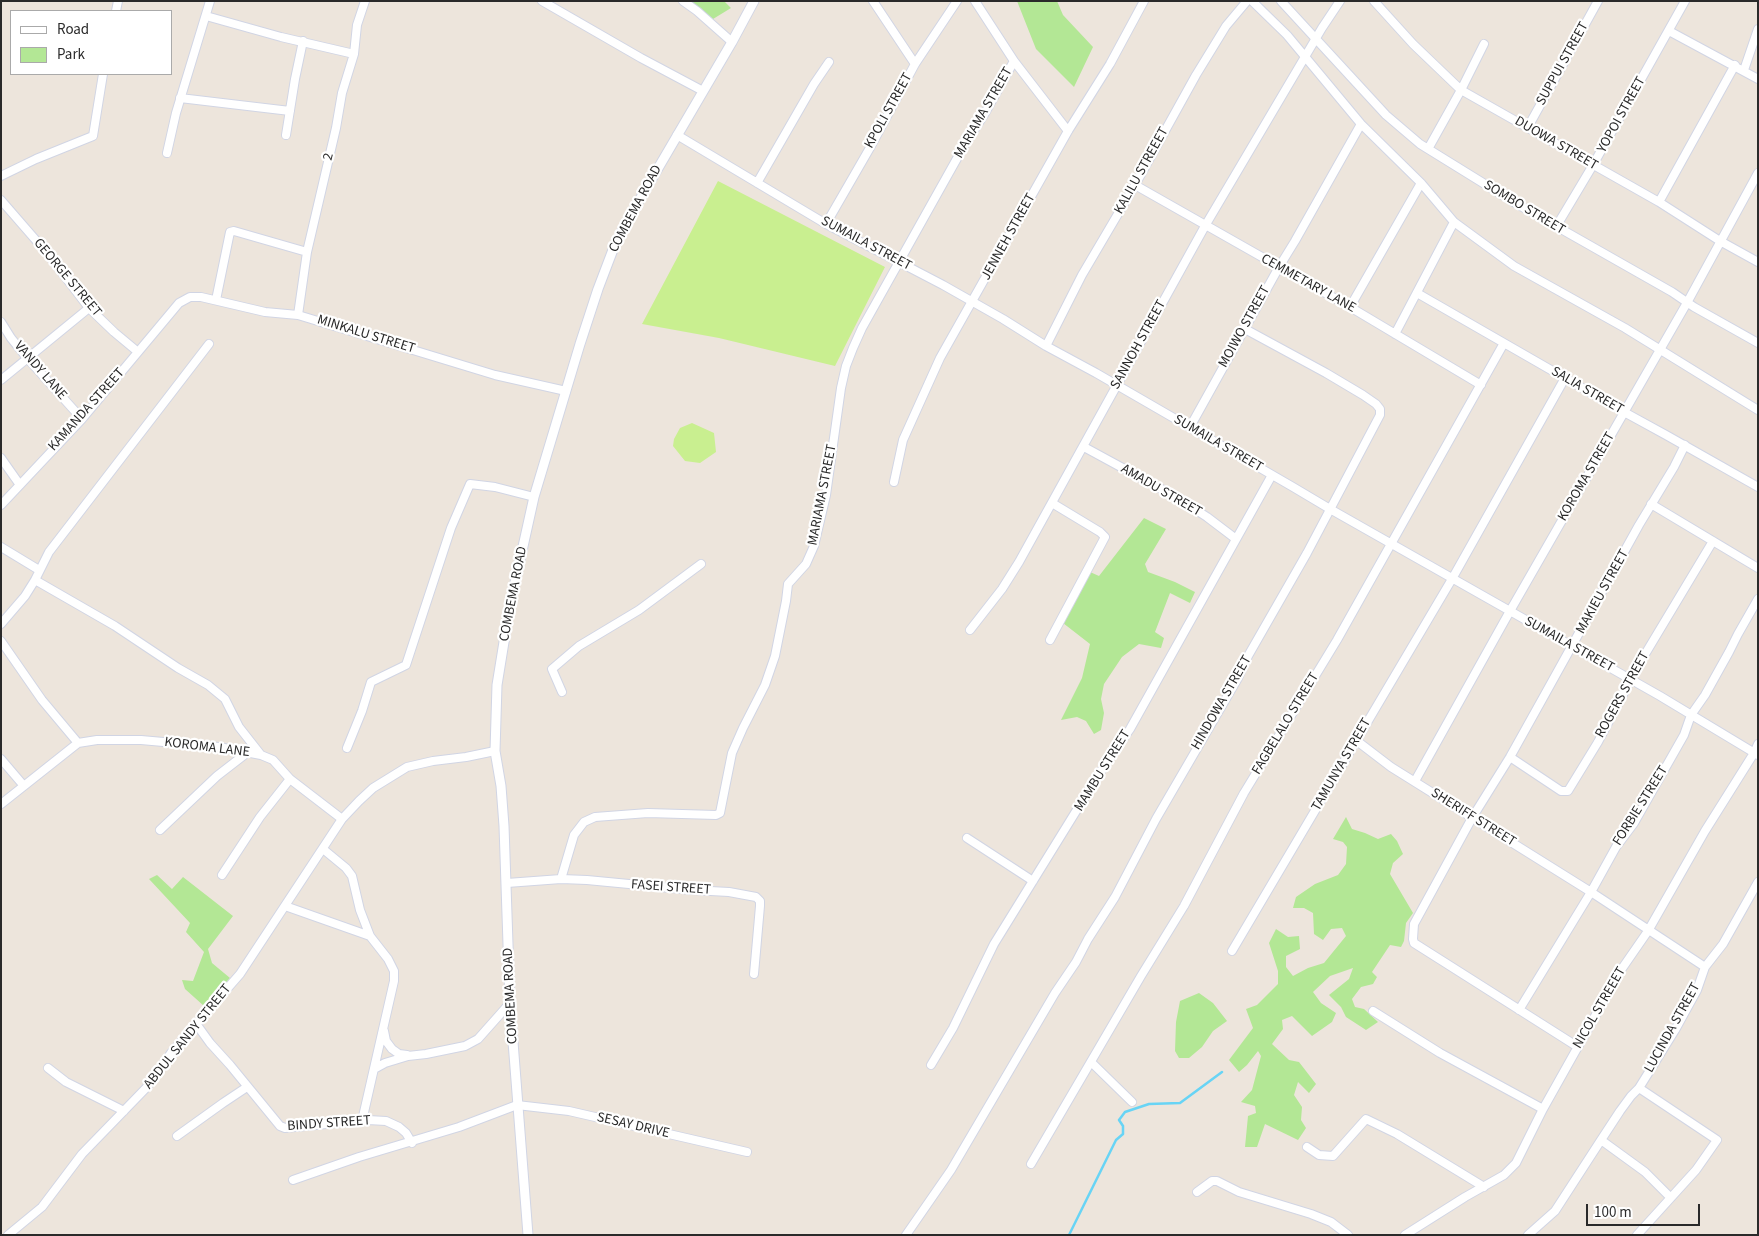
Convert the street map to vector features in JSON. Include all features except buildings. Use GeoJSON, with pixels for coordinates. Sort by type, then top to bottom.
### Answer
{"type":"FeatureCollection","features":[{"type":"Feature","properties":{"kind":"street"},"geometry":{"type":"LineString","coordinates":[[168,153],[180,98],[210,1]]}},
{"type":"Feature","properties":{"kind":"street","name":"2"},"geometry":{"type":"LineString","coordinates":[[298,315],[307,252],[336,128],[342,93],[354,54],[358,24],[365,1]]}},
{"type":"Feature","properties":{"kind":"street"},"geometry":{"type":"LineString","coordinates":[[542,1],[703,91]]}},
{"type":"Feature","properties":{"kind":"street"},"geometry":{"type":"LineString","coordinates":[[682,1],[697,11],[732,42]]}},
{"type":"Feature","properties":{"kind":"street","name":"COMBEMA ROAD"},"geometry":{"type":"LineString","coordinates":[[528,1235],[510,1003],[507,883],[502,794],[495,751],[496,700],[510,606],[534,497],[598,289],[614,247],[754,1]]}},
{"type":"Feature","properties":{"kind":"street"},"geometry":{"type":"LineString","coordinates":[[873,1],[915,64]]}},
{"type":"Feature","properties":{"kind":"street","name":"KPOLI STREET"},"geometry":{"type":"LineString","coordinates":[[826,224],[915,64],[957,1]]}},
{"type":"Feature","properties":{"kind":"street"},"geometry":{"type":"LineString","coordinates":[[976,1],[1014,61],[1068,131]]}},
{"type":"Feature","properties":{"kind":"street","name":"JENNEH STREET"},"geometry":{"type":"LineString","coordinates":[[894,482],[903,440],[940,358],[1068,131],[1097,87],[1144,1]]}},
{"type":"Feature","properties":{"kind":"street","name":"KALILU STREEET"},"geometry":{"type":"LineString","coordinates":[[1046,346],[1082,275],[1206,58],[1226,26],[1247,1]]}},
{"type":"Feature","properties":{"kind":"street"},"geometry":{"type":"LineString","coordinates":[[1252,1],[1287,35],[1361,124],[1421,183],[1454,222],[1514,266],[1625,328],[1758,410]]}},
{"type":"Feature","properties":{"kind":"street","name":"SOMBO STREET"},"geometry":{"type":"LineString","coordinates":[[1281,1],[1386,115],[1414,140],[1556,227],[1688,301],[1758,343]]}},
{"type":"Feature","properties":{"kind":"street"},"geometry":{"type":"LineString","coordinates":[[1316,40],[1330,14],[1340,1]]}},
{"type":"Feature","properties":{"kind":"street","name":"DUOWA STREET"},"geometry":{"type":"LineString","coordinates":[[1374,1],[1413,44],[1461,90],[1659,202],[1720,241],[1758,262]]}},
{"type":"Feature","properties":{"kind":"street","name":"SUPPUI STREET"},"geometry":{"type":"LineString","coordinates":[[1528,127],[1598,1]]}},
{"type":"Feature","properties":{"kind":"street","name":"YOPOI STREET"},"geometry":{"type":"LineString","coordinates":[[1556,227],[1685,1]]}},
{"type":"Feature","properties":{"kind":"street"},"geometry":{"type":"LineString","coordinates":[[206,16],[354,54]]}},
{"type":"Feature","properties":{"kind":"street"},"geometry":{"type":"LineString","coordinates":[[1744,70],[1758,29]]}},
{"type":"Feature","properties":{"kind":"street"},"geometry":{"type":"LineString","coordinates":[[1669,31],[1758,79]]}},
{"type":"Feature","properties":{"kind":"street","name":"SANNOH STREET"},"geometry":{"type":"LineString","coordinates":[[970,630],[1002,589],[1084,447],[1205,226],[1316,40]]}},
{"type":"Feature","properties":{"kind":"street"},"geometry":{"type":"LineString","coordinates":[[286,135],[303,41]]}},
{"type":"Feature","properties":{"kind":"street"},"geometry":{"type":"LineString","coordinates":[[1428,149],[1484,44]]}},
{"type":"Feature","properties":{"kind":"street","name":"MARIAMA STREET"},"geometry":{"type":"LineString","coordinates":[[561,879],[574,835],[584,822],[595,817],[648,813],[716,815],[720,813],[732,753],[765,685],[775,656],[788,584],[806,564],[820,527],[846,366],[862,328],[1014,61]]}},
{"type":"Feature","properties":{"kind":"street"},"geometry":{"type":"LineString","coordinates":[[757,182],[814,84],[829,62]]}},
{"type":"Feature","properties":{"kind":"street"},"geometry":{"type":"LineString","coordinates":[[1659,202],[1735,65]]}},
{"type":"Feature","properties":{"kind":"street"},"geometry":{"type":"LineString","coordinates":[[1,176],[36,159],[93,136],[103,75]]}},
{"type":"Feature","properties":{"kind":"street"},"geometry":{"type":"LineString","coordinates":[[180,98],[290,111]]}},
{"type":"Feature","properties":{"kind":"street","name":"MOIWO STREET"},"geometry":{"type":"LineString","coordinates":[[1190,427],[1361,124]]}},
{"type":"Feature","properties":{"kind":"street","name":"SUMAILA STREET"},"geometry":{"type":"LineString","coordinates":[[677,135],[826,224],[972,302],[1330,510],[1631,680],[1756,754]]}},
{"type":"Feature","properties":{"kind":"street","name":"KOROMA STREET"},"geometry":{"type":"LineString","coordinates":[[1415,781],[1688,301],[1758,173]]}},
{"type":"Feature","properties":{"kind":"street"},"geometry":{"type":"LineString","coordinates":[[1350,307],[1421,183]]}},
{"type":"Feature","properties":{"kind":"street","name":"CEMMETARY LANE"},"geometry":{"type":"LineString","coordinates":[[1135,185],[1350,307],[1481,385]]}},
{"type":"Feature","properties":{"kind":"street","name":"GEORGE STREET"},"geometry":{"type":"LineString","coordinates":[[1,200],[47,253],[89,308],[138,352]]}},
{"type":"Feature","properties":{"kind":"street"},"geometry":{"type":"LineString","coordinates":[[1395,334],[1454,222]]}},
{"type":"Feature","properties":{"kind":"street"},"geometry":{"type":"LineString","coordinates":[[216,300],[230,232],[234,231],[307,252]]}},
{"type":"Feature","properties":{"kind":"street","name":"SALIA STREET"},"geometry":{"type":"LineString","coordinates":[[1416,293],[1624,412],[1757,485]]}},
{"type":"Feature","properties":{"kind":"street","name":"MINKALU STREET"},"geometry":{"type":"LineString","coordinates":[[170,314],[179,303],[190,297],[201,297],[265,312],[298,315],[495,375],[566,391]]}},
{"type":"Feature","properties":{"kind":"street"},"geometry":{"type":"LineString","coordinates":[[1,380],[89,308]]}},
{"type":"Feature","properties":{"kind":"street","name":"KAMANDA STREET"},"geometry":{"type":"LineString","coordinates":[[1,505],[82,419],[170,314]]}},
{"type":"Feature","properties":{"kind":"street","name":"VANDY LANE"},"geometry":{"type":"LineString","coordinates":[[1,322],[28,359],[82,419]]}},
{"type":"Feature","properties":{"kind":"street","name":"HINDOWA STREET"},"geometry":{"type":"LineString","coordinates":[[906,1235],[951,1170],[1055,993],[1115,897],[1149,831],[1238,678],[1248,656],[1307,553],[1380,415],[1380,409],[1376,404],[1326,373],[1244,329]]}},
{"type":"Feature","properties":{"kind":"street","name":"FAGBELALO STREET"},"geometry":{"type":"LineString","coordinates":[[1031,1164],[1184,906],[1244,792],[1337,640],[1504,343]]}},
{"type":"Feature","properties":{"kind":"street"},"geometry":{"type":"LineString","coordinates":[[1,624],[12,614],[35,580],[49,552],[209,344]]}},
{"type":"Feature","properties":{"kind":"street","name":"TAMUNYA STREET"},"geometry":{"type":"LineString","coordinates":[[1232,951],[1452,578],[1565,378]]}},
{"type":"Feature","properties":{"kind":"street","name":"MAKIEU STREET"},"geometry":{"type":"LineString","coordinates":[[1519,1010],[1414,943],[1412,939],[1414,924],[1472,818],[1510,757],[1685,445]]}},
{"type":"Feature","properties":{"kind":"street","name":"AMADU STREET"},"geometry":{"type":"LineString","coordinates":[[1084,447],[1176,497],[1236,539]]}},
{"type":"Feature","properties":{"kind":"street"},"geometry":{"type":"LineString","coordinates":[[1,458],[20,485]]}},
{"type":"Feature","properties":{"kind":"street","name":"MAMBU STREET"},"geometry":{"type":"LineString","coordinates":[[931,1065],[953,1028],[994,944],[1103,768],[1130,729],[1272,475]]}},
{"type":"Feature","properties":{"kind":"street"},"geometry":{"type":"LineString","coordinates":[[348,748],[371,682],[406,665],[451,528],[470,484],[495,487],[534,497]]}},
{"type":"Feature","properties":{"kind":"street"},"geometry":{"type":"LineString","coordinates":[[1050,640],[1105,537],[1100,532],[1052,503]]}},
{"type":"Feature","properties":{"kind":"street"},"geometry":{"type":"LineString","coordinates":[[1651,504],[1758,568]]}},
{"type":"Feature","properties":{"kind":"street","name":"ROGERS STREET"},"geometry":{"type":"LineString","coordinates":[[1510,757],[1561,791],[1568,791],[1713,541]]}},
{"type":"Feature","properties":{"kind":"street"},"geometry":{"type":"LineString","coordinates":[[1,547],[39,570]]}},
{"type":"Feature","properties":{"kind":"street"},"geometry":{"type":"LineString","coordinates":[[562,692],[552,669],[579,646],[639,610],[701,564]]}},
{"type":"Feature","properties":{"kind":"street"},"geometry":{"type":"LineString","coordinates":[[35,580],[114,626],[178,668],[208,685],[225,699],[240,727],[261,754]]}},
{"type":"Feature","properties":{"kind":"street","name":"FORBIE STREET"},"geometry":{"type":"LineString","coordinates":[[1519,1010],[1591,892],[1616,847],[1634,824],[1684,735],[1691,715],[1721,667],[1758,599]]}},
{"type":"Feature","properties":{"kind":"street"},"geometry":{"type":"LineString","coordinates":[[1,641],[42,700],[78,743],[1,804]]}},
{"type":"Feature","properties":{"kind":"street","name":"KOROMA LANE"},"geometry":{"type":"LineString","coordinates":[[78,743],[97,740],[141,740],[219,747],[261,754],[273,760],[290,779],[342,819]]}},
{"type":"Feature","properties":{"kind":"street","name":"SHERIFF STREET"},"geometry":{"type":"LineString","coordinates":[[1357,741],[1392,767],[1591,892],[1704,967]]}},
{"type":"Feature","properties":{"kind":"street","name":"NICOL STREEET"},"geometry":{"type":"LineString","coordinates":[[1405,1235],[1484,1187],[1504,1174],[1516,1163],[1543,1109],[1621,970],[1648,931],[1705,831],[1756,754],[1758,744]]}},
{"type":"Feature","properties":{"kind":"street","name":"ABDUL SANDY STREET"},"geometry":{"type":"LineString","coordinates":[[8,1235],[42,1207],[82,1154],[147,1087],[171,1053],[240,974],[342,819],[373,788],[407,767],[495,751]]}},
{"type":"Feature","properties":{"kind":"street"},"geometry":{"type":"LineString","coordinates":[[160,830],[216,776],[248,752]]}},
{"type":"Feature","properties":{"kind":"street"},"geometry":{"type":"LineString","coordinates":[[1,759],[24,786]]}},
{"type":"Feature","properties":{"kind":"street"},"geometry":{"type":"LineString","coordinates":[[222,875],[260,817],[290,779]]}},
{"type":"Feature","properties":{"kind":"street"},"geometry":{"type":"LineString","coordinates":[[967,838],[1033,881]]}},
{"type":"Feature","properties":{"kind":"street"},"geometry":{"type":"LineString","coordinates":[[323,849],[346,868],[352,876],[360,910],[370,936],[394,971],[394,982],[384,1029],[362,1121]]}},
{"type":"Feature","properties":{"kind":"street","name":"FASEI STREET"},"geometry":{"type":"LineString","coordinates":[[507,883],[561,879],[728,892],[756,897],[760,901],[760,906],[754,974]]}},
{"type":"Feature","properties":{"kind":"street"},"geometry":{"type":"LineString","coordinates":[[1704,967],[1723,944],[1758,882]]}},
{"type":"Feature","properties":{"kind":"street"},"geometry":{"type":"LineString","coordinates":[[285,906],[370,936]]}},
{"type":"Feature","properties":{"kind":"street","name":"LUCINDA STREET"},"geometry":{"type":"LineString","coordinates":[[1528,1235],[1555,1211],[1620,1111],[1639,1088],[1675,1030],[1696,990],[1704,967]]}},
{"type":"Feature","properties":{"kind":"street"},"geometry":{"type":"LineString","coordinates":[[374,1069],[385,1063],[408,1056],[465,1046],[478,1039],[510,1003]]}},
{"type":"Feature","properties":{"kind":"street"},"geometry":{"type":"LineString","coordinates":[[1519,1010],[1578,1046]]}},
{"type":"Feature","properties":{"kind":"street"},"geometry":{"type":"LineString","coordinates":[[1373,1011],[1440,1054],[1543,1109]]}},
{"type":"Feature","properties":{"kind":"street","name":"BINDY STREET"},"geometry":{"type":"LineString","coordinates":[[197,1025],[247,1088],[282,1128],[362,1121],[386,1121],[406,1133],[412,1142]]}},
{"type":"Feature","properties":{"kind":"street"},"geometry":{"type":"LineString","coordinates":[[384,1029],[386,1041],[392,1048],[399,1054],[408,1056]]}},
{"type":"Feature","properties":{"kind":"street"},"geometry":{"type":"LineString","coordinates":[[1091,1062],[1132,1102]]}},
{"type":"Feature","properties":{"kind":"street"},"geometry":{"type":"LineString","coordinates":[[48,1068],[66,1082],[124,1111]]}},
{"type":"Feature","properties":{"kind":"street"},"geometry":{"type":"LineString","coordinates":[[178,1136],[247,1088]]}},
{"type":"Feature","properties":{"kind":"street"},"geometry":{"type":"LineString","coordinates":[[1637,1235],[1696,1170],[1717,1140],[1639,1088]]}},
{"type":"Feature","properties":{"kind":"street"},"geometry":{"type":"LineString","coordinates":[[293,1180],[359,1157],[412,1142],[517,1105]]}},
{"type":"Feature","properties":{"kind":"street","name":"SESAY DRIVE"},"geometry":{"type":"LineString","coordinates":[[517,1105],[569,1111],[747,1152]]}},
{"type":"Feature","properties":{"kind":"street"},"geometry":{"type":"LineString","coordinates":[[1307,1147],[1319,1155],[1333,1156],[1366,1119],[1397,1134],[1484,1187]]}},
{"type":"Feature","properties":{"kind":"street"},"geometry":{"type":"LineString","coordinates":[[1601,1140],[1645,1172],[1670,1197]]}},
{"type":"Feature","properties":{"kind":"street"},"geometry":{"type":"LineString","coordinates":[[1197,1192],[1212,1181],[1217,1181],[1239,1192],[1330,1222],[1348,1235]]}},
{"type":"Feature","properties":{"kind":"green space"},"geometry":{"type":"Polygon","coordinates":[[[686,1],[724,1],[731,8],[713,19],[686,1]]]}},
{"type":"Feature","properties":{"kind":"green space"},"geometry":{"type":"Polygon","coordinates":[[[1017,1],[1057,1],[1063,15],[1093,47],[1074,87],[1036,49],[1017,1]]]}},
{"type":"Feature","properties":{"kind":"green space"},"geometry":{"type":"Polygon","coordinates":[[[718,181],[885,267],[835,366],[719,338],[642,324],[718,181]]]}},
{"type":"Feature","properties":{"kind":"green space"},"geometry":{"type":"Polygon","coordinates":[[[692,423],[714,433],[716,452],[700,463],[685,461],[673,446],[674,439],[680,428],[692,423]]]}},
{"type":"Feature","properties":{"kind":"green space"},"geometry":{"type":"Polygon","coordinates":[[[1144,518],[1166,529],[1145,564],[1148,572],[1195,592],[1190,603],[1170,593],[1155,632],[1164,638],[1161,648],[1139,644],[1122,657],[1104,684],[1101,699],[1104,713],[1101,730],[1094,734],[1086,721],[1077,717],[1061,720],[1082,678],[1090,644],[1063,623],[1090,572],[1099,576],[1144,518]]]}},
{"type":"Feature","properties":{"kind":"green space"},"geometry":{"type":"Polygon","coordinates":[[[1346,817],[1352,829],[1378,839],[1391,834],[1397,841],[1403,854],[1393,863],[1390,874],[1413,913],[1406,923],[1404,941],[1401,947],[1390,945],[1372,972],[1377,977],[1373,984],[1361,987],[1352,999],[1355,1007],[1364,1009],[1378,1022],[1366,1030],[1346,1017],[1341,1007],[1329,995],[1349,979],[1353,968],[1330,976],[1313,992],[1321,1003],[1336,1013],[1332,1022],[1312,1036],[1292,1016],[1282,1020],[1283,1029],[1272,1044],[1289,1060],[1299,1062],[1316,1084],[1309,1093],[1298,1082],[1294,1095],[1302,1107],[1301,1120],[1306,1128],[1298,1140],[1265,1124],[1257,1147],[1245,1147],[1248,1116],[1256,1113],[1255,1106],[1241,1102],[1252,1090],[1261,1056],[1258,1051],[1239,1072],[1229,1060],[1253,1028],[1246,1009],[1257,1005],[1278,984],[1278,971],[1269,943],[1276,929],[1288,937],[1299,936],[1300,949],[1286,956],[1286,967],[1293,976],[1308,968],[1324,963],[1346,936],[1342,928],[1331,929],[1323,940],[1314,934],[1313,913],[1304,908],[1293,908],[1296,897],[1315,884],[1338,875],[1346,864],[1347,847],[1343,842],[1333,839],[1346,817]]]}},
{"type":"Feature","properties":{"kind":"green space"},"geometry":{"type":"Polygon","coordinates":[[[157,875],[172,889],[183,877],[233,916],[208,949],[212,963],[230,978],[204,1006],[185,989],[182,980],[193,981],[204,952],[186,932],[190,923],[149,879],[157,875]]]}},
{"type":"Feature","properties":{"kind":"green space"},"geometry":{"type":"Polygon","coordinates":[[[1199,993],[1213,1003],[1227,1021],[1213,1031],[1202,1047],[1189,1058],[1179,1058],[1175,1051],[1176,1022],[1180,1001],[1199,993]]]}},
{"type":"Feature","properties":{"kind":"waterway"},"geometry":{"type":"LineString","coordinates":[[1069,1235],[1116,1140],[1123,1134],[1123,1126],[1119,1120],[1125,1112],[1149,1104],[1180,1103],[1222,1072]]}}]}
